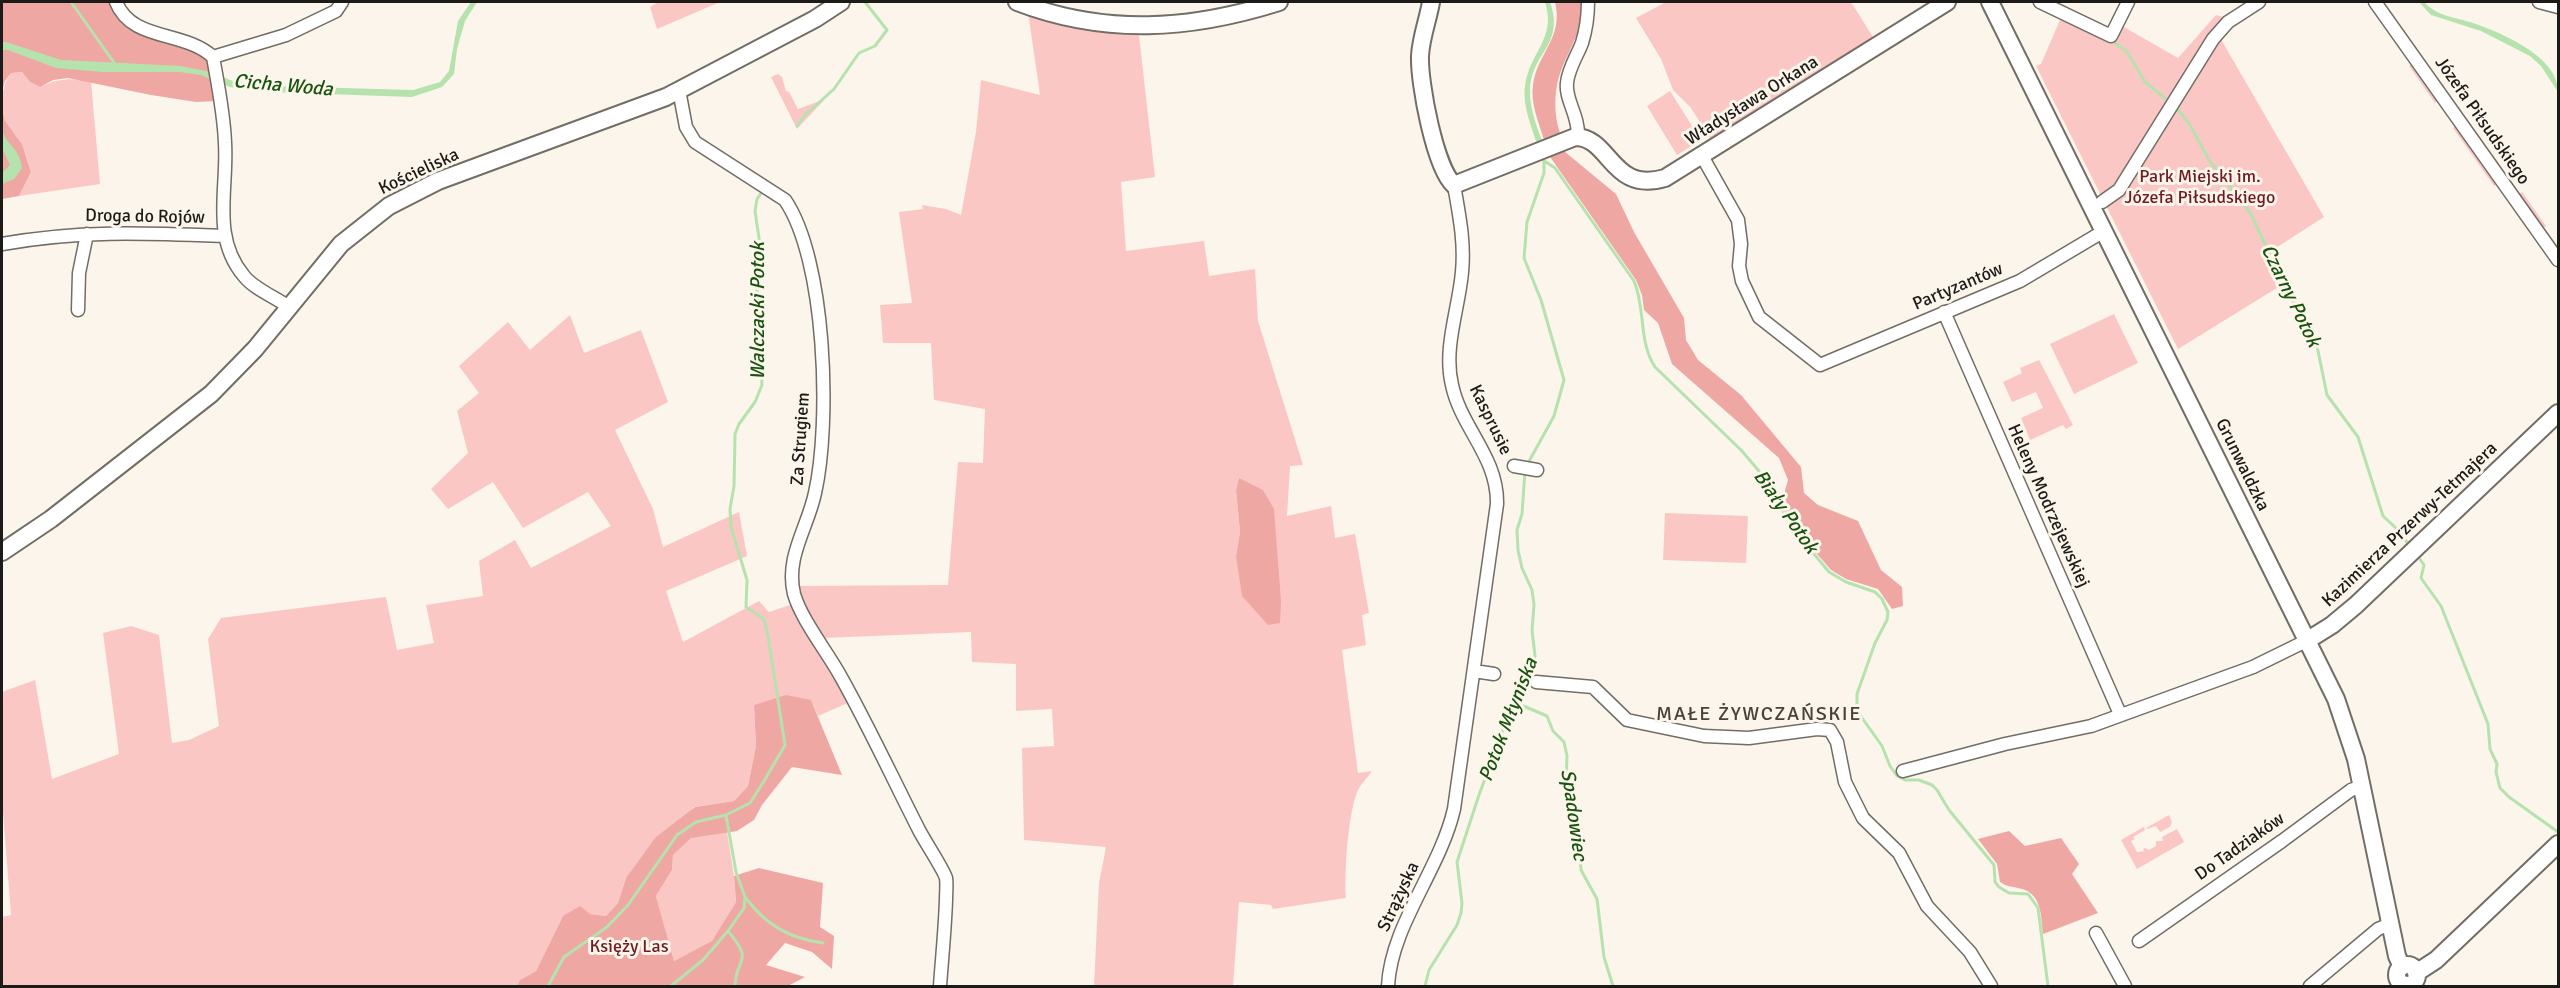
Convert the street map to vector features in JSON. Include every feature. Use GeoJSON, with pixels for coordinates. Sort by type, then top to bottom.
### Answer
{"type":"FeatureCollection","features":[{"type":"Feature","properties":{"kind":"street"},"geometry":{"type":"LineString","coordinates":[[116,2],[122,14],[132,24],[203,48],[213,61],[221,100],[226,144],[222,213],[225,236]]}},
{"type":"Feature","properties":{"kind":"street"},"geometry":{"type":"LineString","coordinates":[[213,61],[286,35],[336,10],[342,2]]}},
{"type":"Feature","properties":{"kind":"street","name":"Kościeliska"},"geometry":{"type":"LineString","coordinates":[[2,552],[43,525],[193,410],[242,364],[350,235],[374,216],[407,195],[438,181],[647,105],[817,18],[841,2]]}},
{"type":"Feature","properties":{"kind":"street"},"geometry":{"type":"LineString","coordinates":[[1017,2],[1081,19],[1134,26],[1175,25],[1244,7],[1280,2]]}},
{"type":"Feature","properties":{"kind":"street","name":"Kasprusie"},"geometry":{"type":"LineString","coordinates":[[1431,2],[1420,50],[1422,81],[1432,135],[1449,179],[1454,185],[1461,221],[1463,253],[1450,351],[1450,376],[1458,407],[1490,463],[1497,499],[1450,825]]}},
{"type":"Feature","properties":{"kind":"street"},"geometry":{"type":"LineString","coordinates":[[1454,185],[1553,144],[1578,137],[1578,120],[1568,97],[1567,83],[1581,44],[1588,2]]}},
{"type":"Feature","properties":{"kind":"street","name":"Władysława Orkana"},"geometry":{"type":"LineString","coordinates":[[1578,137],[1589,140],[1619,171],[1638,180],[1665,178],[1947,2]]}},
{"type":"Feature","properties":{"kind":"street","name":"Grunwaldzka"},"geometry":{"type":"LineString","coordinates":[[1990,2],[2308,640],[2343,716],[2362,786],[2397,956],[2405,977]]}},
{"type":"Feature","properties":{"kind":"street"},"geometry":{"type":"LineString","coordinates":[[2040,2],[2111,36],[2128,2]]}},
{"type":"Feature","properties":{"kind":"street"},"geometry":{"type":"LineString","coordinates":[[2111,25],[2123,2]]}},
{"type":"Feature","properties":{"kind":"street"},"geometry":{"type":"LineString","coordinates":[[2102,202],[2119,190],[2171,104],[2221,29],[2236,15],[2259,2]]}},
{"type":"Feature","properties":{"kind":"street","name":"Józefa Piłsudskiego"},"geometry":{"type":"LineString","coordinates":[[2375,2],[2559,260]]}},
{"type":"Feature","properties":{"kind":"street"},"geometry":{"type":"LineString","coordinates":[[2539,2],[2559,7]]}},
{"type":"Feature","properties":{"kind":"street","name":"Za Strugiem"},"geometry":{"type":"LineString","coordinates":[[679,90],[686,127],[695,142],[785,200],[794,213],[802,235],[817,300],[823,372],[822,445],[815,494],[798,542],[791,572],[794,595],[857,705],[878,750],[946,877],[945,931],[940,987]]}},
{"type":"Feature","properties":{"kind":"street","name":"Partyzantów"},"geometry":{"type":"LineString","coordinates":[[1702,156],[1738,220],[1741,244],[1739,266],[1742,281],[1759,317],[1820,365],[2020,280],[2104,231]]}},
{"type":"Feature","properties":{"kind":"street","name":"Droga do Rojów"},"geometry":{"type":"LineString","coordinates":[[2,244],[39,237],[120,232],[225,236],[237,267],[245,279],[289,307]]}},
{"type":"Feature","properties":{"kind":"street"},"geometry":{"type":"LineString","coordinates":[[78,310],[79,273],[87,234]]}},
{"type":"Feature","properties":{"kind":"street","name":"Heleny Modrzejewskiej"},"geometry":{"type":"LineString","coordinates":[[1944,312],[2120,714]]}},
{"type":"Feature","properties":{"kind":"street","name":"Kazimierza Przerwy-Tetmajera"},"geometry":{"type":"LineString","coordinates":[[1903,771],[2006,744],[2082,728],[2253,667],[2308,640],[2343,617],[2559,413]]}},
{"type":"Feature","properties":{"kind":"street"},"geometry":{"type":"LineString","coordinates":[[1514,466],[1537,470]]}},
{"type":"Feature","properties":{"kind":"street"},"geometry":{"type":"LineString","coordinates":[[1474,671],[1494,674]]}},
{"type":"Feature","properties":{"kind":"street"},"geometry":{"type":"LineString","coordinates":[[1536,681],[1593,687],[1627,720],[1644,726],[1732,739],[1817,729],[1830,730],[1837,742],[1845,782],[1863,818],[1899,854],[1927,906],[1970,952],[1991,987]]}},
{"type":"Feature","properties":{"kind":"street","name":"Do Tadziaków"},"geometry":{"type":"LineString","coordinates":[[2139,940],[2282,842],[2351,790],[2362,786]]}},
{"type":"Feature","properties":{"kind":"street","name":"Strążyska"},"geometry":{"type":"LineString","coordinates":[[1388,987],[1396,946],[1438,857],[1450,825]]}},
{"type":"Feature","properties":{"kind":"street"},"geometry":{"type":"LineString","coordinates":[[2405,977],[2436,960],[2559,844]]}},
{"type":"Feature","properties":{"kind":"street"},"geometry":{"type":"LineString","coordinates":[[2310,987],[2378,928],[2390,924]]}},
{"type":"Feature","properties":{"kind":"street"},"geometry":{"type":"LineString","coordinates":[[2096,933],[2125,987]]}},
{"type":"Feature","properties":{"kind":"green space"},"geometry":{"type":"Polygon","coordinates":[[[2,2],[109,2],[118,18],[130,29],[144,36],[189,46],[200,52],[209,65],[216,101],[196,102],[68,78],[53,80],[40,87],[30,82],[22,72],[11,73],[5,81],[2,92],[2,2]]]}},
{"type":"Feature","properties":{"kind":"green space"},"geometry":{"type":"Polygon","coordinates":[[[658,2],[720,2],[657,29],[650,7],[658,2]]]}},
{"type":"Feature","properties":{"kind":"green space"},"geometry":{"type":"Polygon","coordinates":[[[1555,2],[1582,2],[1582,11],[1579,28],[1557,83],[1555,109],[1560,133],[1544,140],[1532,92],[1535,74],[1556,26],[1555,2]]]}},
{"type":"Feature","properties":{"kind":"green space"},"geometry":{"type":"Polygon","coordinates":[[[1666,2],[1851,2],[1873,37],[1711,140],[1691,108],[1673,90],[1661,59],[1636,18],[1666,2]]]}},
{"type":"Feature","properties":{"kind":"green space"},"geometry":{"type":"Polygon","coordinates":[[[1028,12],[1040,19],[1077,28],[1139,35],[1155,177],[1121,182],[1126,251],[1204,241],[1209,276],[1255,269],[1258,321],[1303,465],[1290,466],[1287,516],[1331,506],[1335,538],[1355,534],[1369,613],[1362,615],[1366,645],[1342,650],[1358,773],[1372,771],[1358,790],[1352,813],[1346,859],[1346,898],[1273,909],[1271,905],[1239,902],[1233,986],[1094,986],[1099,883],[1106,847],[1024,840],[1022,748],[1054,746],[1052,709],[1016,711],[1016,664],[972,662],[971,632],[824,638],[809,617],[798,586],[948,585],[958,462],[983,463],[985,409],[934,400],[931,343],[883,343],[880,305],[912,303],[899,212],[923,209],[922,205],[946,209],[961,215],[976,132],[981,80],[1040,95],[1028,12]],[[1239,478],[1236,490],[1240,532],[1236,556],[1268,625],[1239,478]]]}},
{"type":"Feature","properties":{"kind":"green space","name":"Park Miejski im. Józefa Piłsudskiego"},"geometry":{"type":"Polygon","coordinates":[[[2063,13],[2103,31],[2117,23],[2178,58],[2216,15],[2223,17],[2229,25],[2219,36],[2324,217],[2271,251],[2285,283],[2178,349],[2036,66],[2041,64],[2063,13]]]}},
{"type":"Feature","properties":{"kind":"green space"},"geometry":{"type":"Polygon","coordinates":[[[2412,64],[2438,100],[2435,103],[2409,66],[2412,64]]]}},
{"type":"Feature","properties":{"kind":"green space"},"geometry":{"type":"Polygon","coordinates":[[[22,72],[30,82],[40,87],[65,80],[91,81],[100,184],[19,196],[31,172],[25,151],[5,122],[2,103],[3,90],[11,73],[22,72]]]}},
{"type":"Feature","properties":{"kind":"green space"},"geometry":{"type":"Polygon","coordinates":[[[778,74],[782,77],[786,91],[789,92],[798,109],[825,99],[797,129],[771,77],[778,74]]]}},
{"type":"Feature","properties":{"kind":"green space"},"geometry":{"type":"Polygon","coordinates":[[[1670,91],[1701,140],[1677,155],[1647,106],[1670,91]]]}},
{"type":"Feature","properties":{"kind":"green space"},"geometry":{"type":"Polygon","coordinates":[[[2,109],[5,121],[22,144],[31,172],[19,196],[2,199],[2,109]]]}},
{"type":"Feature","properties":{"kind":"green space"},"geometry":{"type":"Polygon","coordinates":[[[2456,125],[2497,184],[2494,186],[2453,128],[2456,125]]]}},
{"type":"Feature","properties":{"kind":"green space"},"geometry":{"type":"Polygon","coordinates":[[[1559,147],[1616,194],[1634,232],[1684,318],[1686,340],[1698,360],[1741,395],[1801,467],[1804,493],[1818,505],[1858,521],[1881,570],[1902,587],[1903,606],[1892,609],[1878,589],[1846,579],[1831,570],[1797,531],[1781,504],[1788,480],[1779,458],[1672,364],[1658,323],[1644,310],[1642,295],[1636,280],[1548,154],[1559,147]]]}},
{"type":"Feature","properties":{"kind":"green space"},"geometry":{"type":"Polygon","coordinates":[[[2522,192],[2546,226],[2543,228],[2519,194],[2522,192]]]}},
{"type":"Feature","properties":{"kind":"green space"},"geometry":{"type":"Polygon","coordinates":[[[2114,314],[2138,363],[2074,394],[2050,344],[2114,314]]]}},
{"type":"Feature","properties":{"kind":"green space"},"geometry":{"type":"Polygon","coordinates":[[[570,315],[584,353],[641,330],[668,402],[615,430],[653,509],[663,547],[739,512],[747,556],[666,591],[683,642],[759,601],[769,612],[793,604],[850,702],[818,716],[811,700],[754,705],[756,746],[748,786],[734,801],[694,807],[626,878],[618,903],[606,916],[590,914],[563,916],[536,971],[520,980],[517,986],[2,986],[2,917],[11,915],[2,799],[2,692],[35,680],[52,779],[119,754],[103,633],[131,626],[159,635],[172,743],[189,740],[219,726],[208,639],[221,618],[386,597],[397,650],[434,643],[426,605],[483,596],[479,561],[515,540],[531,568],[611,526],[588,492],[523,528],[493,482],[448,509],[431,489],[468,453],[457,411],[479,393],[459,366],[508,322],[530,350],[570,315]]]}},
{"type":"Feature","properties":{"kind":"green space"},"geometry":{"type":"Polygon","coordinates":[[[2039,360],[2073,425],[2066,429],[2063,425],[2030,440],[2021,418],[2043,408],[2036,392],[2012,402],[2003,382],[2022,373],[2020,368],[2039,360]]]}},
{"type":"Feature","properties":{"kind":"green space"},"geometry":{"type":"Polygon","coordinates":[[[1239,478],[1263,490],[1274,509],[1281,601],[1280,623],[1268,625],[1242,596],[1236,556],[1240,532],[1236,490],[1239,478]]]}},
{"type":"Feature","properties":{"kind":"green space"},"geometry":{"type":"Polygon","coordinates":[[[1665,513],[1748,516],[1746,563],[1663,560],[1665,513]]]}},
{"type":"Feature","properties":{"kind":"green space","name":"Księży Las"},"geometry":{"type":"Polygon","coordinates":[[[786,695],[811,700],[842,775],[792,767],[762,805],[754,820],[737,831],[691,838],[673,855],[672,870],[656,896],[674,961],[712,941],[736,902],[734,876],[759,868],[823,883],[820,927],[834,936],[832,969],[812,952],[785,943],[766,965],[805,977],[788,986],[517,986],[520,980],[536,971],[563,916],[580,906],[590,914],[606,916],[618,903],[626,878],[656,837],[695,807],[734,801],[748,786],[756,746],[754,705],[786,695]]]}},
{"type":"Feature","properties":{"kind":"green space"},"geometry":{"type":"Polygon","coordinates":[[[2168,813],[2144,827],[2145,830],[2133,837],[2135,839],[2131,841],[2137,852],[2156,846],[2156,841],[2163,841],[2162,837],[2177,829],[2184,842],[2137,869],[2121,840],[2168,813]]]}},
{"type":"Feature","properties":{"kind":"green space"},"geometry":{"type":"Polygon","coordinates":[[[2169,815],[2172,822],[2170,827],[2160,832],[2156,826],[2146,828],[2169,815]]]}},
{"type":"Feature","properties":{"kind":"green space"},"geometry":{"type":"Polygon","coordinates":[[[2009,831],[2025,846],[2061,838],[2079,864],[2072,874],[2098,913],[2043,934],[2041,912],[2036,899],[2026,890],[2000,882],[1997,864],[1978,839],[2009,831]]]}},
{"type":"Feature","properties":{"kind":"green space"},"geometry":{"type":"Polygon","coordinates":[[[727,832],[736,902],[712,942],[674,961],[656,896],[672,870],[673,855],[691,837],[727,832]]]}},
{"type":"Feature","properties":{"kind":"shaded area"},"geometry":{"type":"Polygon","coordinates":[[[471,2],[477,2],[465,21],[457,49],[454,74],[442,87],[412,97],[270,92],[230,87],[201,75],[180,72],[103,72],[56,68],[8,50],[2,50],[2,42],[6,42],[61,60],[181,66],[206,71],[233,81],[272,86],[413,90],[440,82],[449,71],[458,21],[471,2]]]}},
{"type":"Feature","properties":{"kind":"shaded area"},"geometry":{"type":"Polygon","coordinates":[[[1545,2],[1550,2],[1554,17],[1553,29],[1551,39],[1532,76],[1530,89],[1532,112],[1545,148],[1539,150],[1524,94],[1528,74],[1545,36],[1548,15],[1545,2]]]}},
{"type":"Feature","properties":{"kind":"shaded area"},"geometry":{"type":"Polygon","coordinates":[[[2419,2],[2424,2],[2441,14],[2499,33],[2527,48],[2549,68],[2556,79],[2558,92],[2541,66],[2530,56],[2481,31],[2431,15],[2419,2]]]}},
{"type":"Feature","properties":{"kind":"shaded area"},"geometry":{"type":"Polygon","coordinates":[[[2,130],[19,156],[22,168],[14,179],[2,184],[2,173],[10,165],[2,148],[2,130]]]}},
{"type":"Feature","properties":{"kind":"waterway"},"geometry":{"type":"LineString","coordinates":[[71,2],[115,64]]}},
{"type":"Feature","properties":{"kind":"waterway","name":"Walczacki Potok"},"geometry":{"type":"LineString","coordinates":[[797,126],[804,116],[834,89],[859,53],[875,46],[887,30],[865,2]]}},
{"type":"Feature","properties":{"kind":"waterway","name":"Czarny Potok"},"geometry":{"type":"LineString","coordinates":[[2110,39],[2127,52],[2145,82],[2171,103]]}},
{"type":"Feature","properties":{"kind":"waterway","name":"Czarny Potok"},"geometry":{"type":"LineString","coordinates":[[2176,107],[2190,125],[2209,160],[2251,214],[2281,279],[2317,346],[2327,395],[2358,437],[2383,516],[2398,530],[2409,545]]}},
{"type":"Feature","properties":{"kind":"waterway","name":"Potok Młyniska"},"geometry":{"type":"LineString","coordinates":[[1527,465],[1554,416],[1564,380],[1541,300],[1524,258],[1527,222],[1544,173],[1544,154]]}},
{"type":"Feature","properties":{"kind":"waterway","name":"Biały Potok"},"geometry":{"type":"LineString","coordinates":[[1546,162],[1555,168],[1634,281],[1638,292],[1646,347],[1655,367],[1741,450],[1759,471],[1794,530],[1829,572],[1846,582],[1875,592],[1882,599],[1888,612],[1887,620],[1875,643],[1857,694],[1860,715],[1882,746],[1897,776],[1905,780],[1919,780],[1932,785],[1937,790],[1949,810],[1994,865],[1995,882],[1999,887],[2009,893],[2028,894],[2038,908],[2048,986]]}},
{"type":"Feature","properties":{"kind":"waterway","name":"Walczacki Potok"},"geometry":{"type":"LineString","coordinates":[[548,986],[564,957],[607,927],[628,905],[677,835],[696,822],[726,815],[750,803],[785,745],[768,636],[764,619],[746,607],[747,580],[731,527],[730,509],[734,486],[735,434],[739,424],[755,402],[762,385],[756,269],[760,245],[755,211],[757,199],[762,192]]}},
{"type":"Feature","properties":{"kind":"waterway","name":"Potok Młyniska"},"geometry":{"type":"LineString","coordinates":[[1425,986],[1429,970],[1457,925],[1462,903],[1457,862],[1516,694],[1531,669],[1535,656],[1532,630],[1534,605],[1532,590],[1522,568],[1518,550],[1517,530],[1522,514],[1525,471]]}},
{"type":"Feature","properties":{"kind":"waterway","name":"Czarny Potok"},"geometry":{"type":"LineString","coordinates":[[2417,555],[2424,565],[2421,578],[2441,606],[2488,724],[2490,749],[2497,764],[2496,772],[2500,788],[2558,832]]}},
{"type":"Feature","properties":{"kind":"waterway","name":"Spadowiec"},"geometry":{"type":"LineString","coordinates":[[1514,702],[1547,716],[1553,731],[1564,742],[1567,756],[1566,784],[1579,835],[1581,870],[1597,899],[1604,957],[1613,986]]}},
{"type":"Feature","properties":{"kind":"waterway"},"geometry":{"type":"LineString","coordinates":[[726,815],[736,872],[745,897],[744,908],[728,931],[741,949],[742,955],[735,986]]}},
{"type":"Feature","properties":{"kind":"waterway"},"geometry":{"type":"LineString","coordinates":[[745,897],[761,915],[779,929],[799,938],[823,943]]}},
{"type":"Feature","properties":{"kind":"waterway"},"geometry":{"type":"LineString","coordinates":[[671,986],[703,960],[728,931]]}},
{"type":"Feature","properties":{"kind":"district","name":"MAŁE ŻYWCZAŃSKIE"},"geometry":{"type":"Point","coordinates":[1759,715]}},
{"type":"Feature","properties":{"kind":"water label","name":"Cicha Woda"},"geometry":{"type":"Point","coordinates":[283,86]}}]}
